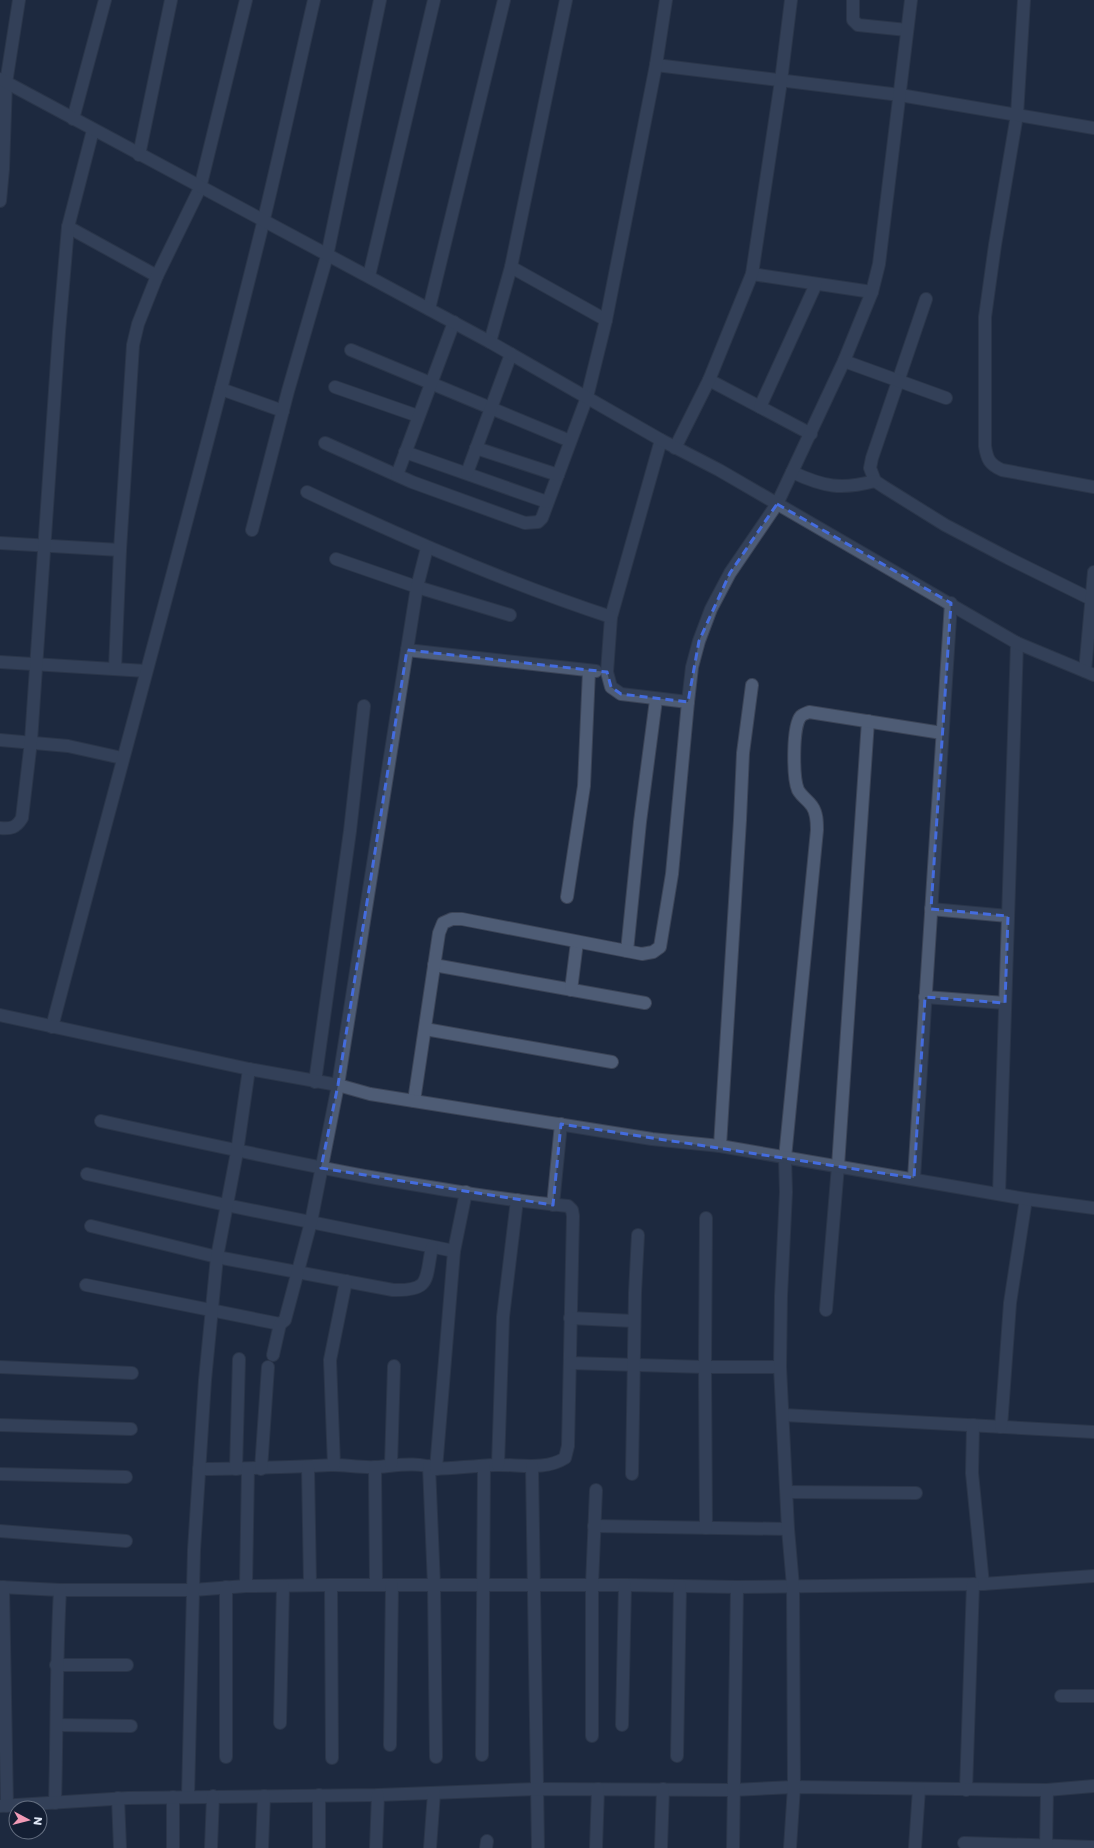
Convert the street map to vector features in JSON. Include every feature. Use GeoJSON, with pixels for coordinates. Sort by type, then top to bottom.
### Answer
{"type":"FeatureCollection","features":[{"type":"Feature","properties":{"kind":"street"},"geometry":{"type":"LineString","coordinates":[[0,201],[3,169],[3,81],[19,0]]}},
{"type":"Feature","properties":{"kind":"street"},"geometry":{"type":"LineString","coordinates":[[73,119],[104,0]]}},
{"type":"Feature","properties":{"kind":"street"},"geometry":{"type":"LineString","coordinates":[[139,155],[171,0]]}},
{"type":"Feature","properties":{"kind":"street"},"geometry":{"type":"LineString","coordinates":[[115,669],[120,550],[133,345],[138,324],[157,276],[200,188],[246,0]]}},
{"type":"Feature","properties":{"kind":"street"},"geometry":{"type":"LineString","coordinates":[[52,1027],[263,222],[314,0]]}},
{"type":"Feature","properties":{"kind":"street"},"geometry":{"type":"LineString","coordinates":[[252,530],[283,411],[327,256],[380,0]]}},
{"type":"Feature","properties":{"kind":"street"},"geometry":{"type":"LineString","coordinates":[[369,276],[434,0]]}},
{"type":"Feature","properties":{"kind":"street"},"geometry":{"type":"LineString","coordinates":[[429,309],[504,0]]}},
{"type":"Feature","properties":{"kind":"street"},"geometry":{"type":"LineString","coordinates":[[490,342],[511,267],[566,0]]}},
{"type":"Feature","properties":{"kind":"street"},"geometry":{"type":"LineString","coordinates":[[324,443],[397,475],[526,523],[538,522],[558,475],[587,397],[606,320],[656,65],[666,0]]}},
{"type":"Feature","properties":{"kind":"street"},"geometry":{"type":"LineString","coordinates":[[676,448],[710,380],[752,274],[781,81],[791,0]]}},
{"type":"Feature","properties":{"kind":"street"},"geometry":{"type":"LineString","coordinates":[[853,0],[852,20],[858,25],[908,30]]}},
{"type":"Feature","properties":{"kind":"street"},"geometry":{"type":"LineString","coordinates":[[414,1101],[439,933],[443,923],[452,919],[462,919],[642,954],[653,952],[660,947],[672,874],[692,667],[699,641],[711,609],[730,573],[777,504],[844,361],[872,292],[879,264],[911,0]]}},
{"type":"Feature","properties":{"kind":"street"},"geometry":{"type":"LineString","coordinates":[[1024,0],[1017,115],[995,245],[985,316],[986,457],[991,465],[1002,470],[1094,487]]}},
{"type":"Feature","properties":{"kind":"street"},"geometry":{"type":"LineString","coordinates":[[656,65],[900,95],[1094,128]]}},
{"type":"Feature","properties":{"kind":"street"},"geometry":{"type":"LineString","coordinates":[[3,81],[263,222],[327,256],[369,276],[454,322],[951,603],[1017,643],[1090,673],[1091,599],[1094,572]]}},
{"type":"Feature","properties":{"kind":"street"},"geometry":{"type":"LineString","coordinates":[[0,828],[10,829],[17,826],[22,818],[31,742],[35,664],[68,227],[93,130]]}},
{"type":"Feature","properties":{"kind":"street"},"geometry":{"type":"LineString","coordinates":[[68,227],[157,276]]}},
{"type":"Feature","properties":{"kind":"street"},"geometry":{"type":"LineString","coordinates":[[511,267],[606,320]]}},
{"type":"Feature","properties":{"kind":"street"},"geometry":{"type":"LineString","coordinates":[[752,274],[872,292]]}},
{"type":"Feature","properties":{"kind":"street"},"geometry":{"type":"LineString","coordinates":[[760,407],[816,284]]}},
{"type":"Feature","properties":{"kind":"street"},"geometry":{"type":"LineString","coordinates":[[926,300],[872,458],[870,468],[875,481],[945,524],[1008,558],[1091,599]]}},
{"type":"Feature","properties":{"kind":"street"},"geometry":{"type":"LineString","coordinates":[[397,475],[430,382],[454,322]]}},
{"type":"Feature","properties":{"kind":"street"},"geometry":{"type":"LineString","coordinates":[[350,350],[491,407],[570,441]]}},
{"type":"Feature","properties":{"kind":"street"},"geometry":{"type":"LineString","coordinates":[[467,473],[511,354]]}},
{"type":"Feature","properties":{"kind":"street"},"geometry":{"type":"LineString","coordinates":[[844,361],[898,382],[946,398]]}},
{"type":"Feature","properties":{"kind":"street"},"geometry":{"type":"LineString","coordinates":[[710,380],[811,434]]}},
{"type":"Feature","properties":{"kind":"street"},"geometry":{"type":"LineString","coordinates":[[335,387],[418,416]]}},
{"type":"Feature","properties":{"kind":"street"},"geometry":{"type":"LineString","coordinates":[[220,389],[283,411]]}},
{"type":"Feature","properties":{"kind":"street"},"geometry":{"type":"LineString","coordinates":[[661,440],[611,617],[607,672],[611,687],[616,692],[621,694],[656,700],[688,702]]}},
{"type":"Feature","properties":{"kind":"street"},"geometry":{"type":"LineString","coordinates":[[476,448],[558,475]]}},
{"type":"Feature","properties":{"kind":"street"},"geometry":{"type":"LineString","coordinates":[[405,452],[547,502]]}},
{"type":"Feature","properties":{"kind":"street"},"geometry":{"type":"LineString","coordinates":[[792,472],[831,486],[852,487],[875,481]]}},
{"type":"Feature","properties":{"kind":"street"},"geometry":{"type":"LineString","coordinates":[[307,492],[427,548],[550,597],[611,617]]}},
{"type":"Feature","properties":{"kind":"street"},"geometry":{"type":"LineString","coordinates":[[0,544],[120,550]]}},
{"type":"Feature","properties":{"kind":"street"},"geometry":{"type":"LineString","coordinates":[[273,1355],[280,1324],[285,1320],[299,1272],[311,1222],[338,1085],[417,588],[427,548]]}},
{"type":"Feature","properties":{"kind":"street"},"geometry":{"type":"LineString","coordinates":[[336,559],[417,588],[510,615]]}},
{"type":"Feature","properties":{"kind":"street"},"geometry":{"type":"LineString","coordinates":[[914,1178],[951,603]]}},
{"type":"Feature","properties":{"kind":"street"},"geometry":{"type":"LineString","coordinates":[[999,1194],[1017,643]]}},
{"type":"Feature","properties":{"kind":"street"},"geometry":{"type":"LineString","coordinates":[[407,650],[607,672]]}},
{"type":"Feature","properties":{"kind":"street"},"geometry":{"type":"LineString","coordinates":[[0,662],[146,671]]}},
{"type":"Feature","properties":{"kind":"street"},"geometry":{"type":"LineString","coordinates":[[567,897],[584,786],[589,670]]}},
{"type":"Feature","properties":{"kind":"street"},"geometry":{"type":"LineString","coordinates":[[720,1146],[743,753],[752,685]]}},
{"type":"Feature","properties":{"kind":"street"},"geometry":{"type":"LineString","coordinates":[[628,952],[640,822],[656,700]]}},
{"type":"Feature","properties":{"kind":"street"},"geometry":{"type":"LineString","coordinates":[[315,1082],[350,831],[364,706]]}},
{"type":"Feature","properties":{"kind":"street"},"geometry":{"type":"LineString","coordinates":[[790,1848],[794,1788],[793,1586],[788,1529],[784,1415],[780,1367],[781,1296],[786,1192],[786,1158],[817,830],[817,816],[812,806],[798,790],[795,780],[795,740],[797,724],[801,716],[809,712],[942,733]]}},
{"type":"Feature","properties":{"kind":"street"},"geometry":{"type":"LineString","coordinates":[[826,1310],[838,1166],[868,721]]}},
{"type":"Feature","properties":{"kind":"street"},"geometry":{"type":"LineString","coordinates":[[0,740],[68,746],[122,758]]}},
{"type":"Feature","properties":{"kind":"street"},"geometry":{"type":"LineString","coordinates":[[931,909],[1008,916]]}},
{"type":"Feature","properties":{"kind":"street"},"geometry":{"type":"LineString","coordinates":[[571,990],[577,942]]}},
{"type":"Feature","properties":{"kind":"street"},"geometry":{"type":"LineString","coordinates":[[434,965],[645,1003]]}},
{"type":"Feature","properties":{"kind":"street"},"geometry":{"type":"LineString","coordinates":[[925,997],[1005,1003]]}},
{"type":"Feature","properties":{"kind":"street"},"geometry":{"type":"LineString","coordinates":[[0,1015],[249,1069],[338,1085],[370,1094],[652,1139],[720,1146],[914,1178],[1026,1199],[1094,1208]]}},
{"type":"Feature","properties":{"kind":"street"},"geometry":{"type":"LineString","coordinates":[[424,1029],[612,1062]]}},
{"type":"Feature","properties":{"kind":"street"},"geometry":{"type":"LineString","coordinates":[[188,1796],[193,1590],[199,1470],[212,1311],[217,1257],[249,1069]]}},
{"type":"Feature","properties":{"kind":"street"},"geometry":{"type":"LineString","coordinates":[[101,1120],[236,1152],[466,1192],[568,1206],[572,1210],[568,1446],[565,1458],[556,1464],[532,1466],[498,1465],[433,1468],[392,1465],[375,1467],[334,1465],[261,1469],[199,1470]]}},
{"type":"Feature","properties":{"kind":"street"},"geometry":{"type":"LineString","coordinates":[[553,1205],[561,1124]]}},
{"type":"Feature","properties":{"kind":"street"},"geometry":{"type":"LineString","coordinates":[[86,1174],[226,1205],[454,1251]]}},
{"type":"Feature","properties":{"kind":"street"},"geometry":{"type":"LineString","coordinates":[[436,1757],[433,1468],[454,1251],[466,1192]]}},
{"type":"Feature","properties":{"kind":"street"},"geometry":{"type":"LineString","coordinates":[[1001,1426],[1010,1303],[1026,1199]]}},
{"type":"Feature","properties":{"kind":"street"},"geometry":{"type":"LineString","coordinates":[[498,1465],[503,1317],[517,1200]]}},
{"type":"Feature","properties":{"kind":"street"},"geometry":{"type":"LineString","coordinates":[[706,1218],[706,1528]]}},
{"type":"Feature","properties":{"kind":"street"},"geometry":{"type":"LineString","coordinates":[[91,1226],[217,1257],[393,1290],[414,1289],[422,1286],[425,1280],[432,1246]]}},
{"type":"Feature","properties":{"kind":"street"},"geometry":{"type":"LineString","coordinates":[[632,1474],[634,1321],[638,1235]]}},
{"type":"Feature","properties":{"kind":"street"},"geometry":{"type":"LineString","coordinates":[[334,1465],[330,1360],[346,1281]]}},
{"type":"Feature","properties":{"kind":"street"},"geometry":{"type":"LineString","coordinates":[[86,1285],[280,1324]]}},
{"type":"Feature","properties":{"kind":"street"},"geometry":{"type":"LineString","coordinates":[[570,1318],[634,1321]]}},
{"type":"Feature","properties":{"kind":"street"},"geometry":{"type":"LineString","coordinates":[[239,1359],[246,1586]]}},
{"type":"Feature","properties":{"kind":"street"},"geometry":{"type":"LineString","coordinates":[[570,1363],[705,1367],[780,1367]]}},
{"type":"Feature","properties":{"kind":"street"},"geometry":{"type":"LineString","coordinates":[[392,1465],[394,1366]]}},
{"type":"Feature","properties":{"kind":"street"},"geometry":{"type":"LineString","coordinates":[[0,1367],[132,1373]]}},
{"type":"Feature","properties":{"kind":"street"},"geometry":{"type":"LineString","coordinates":[[261,1469],[268,1367]]}},
{"type":"Feature","properties":{"kind":"street"},"geometry":{"type":"LineString","coordinates":[[784,1415],[1094,1432]]}},
{"type":"Feature","properties":{"kind":"street"},"geometry":{"type":"LineString","coordinates":[[0,1424],[131,1429]]}},
{"type":"Feature","properties":{"kind":"street"},"geometry":{"type":"LineString","coordinates":[[966,1790],[978,1584],[972,1473],[973,1425]]}},
{"type":"Feature","properties":{"kind":"street"},"geometry":{"type":"LineString","coordinates":[[482,1755],[484,1466]]}},
{"type":"Feature","properties":{"kind":"street"},"geometry":{"type":"LineString","coordinates":[[532,1466],[538,1848]]}},
{"type":"Feature","properties":{"kind":"street"},"geometry":{"type":"LineString","coordinates":[[308,1467],[310,1585]]}},
{"type":"Feature","properties":{"kind":"street"},"geometry":{"type":"LineString","coordinates":[[375,1467],[376,1585]]}},
{"type":"Feature","properties":{"kind":"street"},"geometry":{"type":"LineString","coordinates":[[0,1474],[126,1477]]}},
{"type":"Feature","properties":{"kind":"street"},"geometry":{"type":"LineString","coordinates":[[592,1736],[592,1585],[596,1490]]}},
{"type":"Feature","properties":{"kind":"street"},"geometry":{"type":"LineString","coordinates":[[787,1492],[916,1493]]}},
{"type":"Feature","properties":{"kind":"street"},"geometry":{"type":"LineString","coordinates":[[594,1526],[788,1529]]}},
{"type":"Feature","properties":{"kind":"street"},"geometry":{"type":"LineString","coordinates":[[0,1531],[126,1541]]}},
{"type":"Feature","properties":{"kind":"street"},"geometry":{"type":"LineString","coordinates":[[1094,1576],[978,1584],[737,1587],[625,1585],[310,1585],[246,1586],[193,1590],[60,1590],[1,1587],[3,1806],[123,1798],[188,1796],[378,1795],[537,1789],[733,1790],[794,1788],[1047,1790],[1094,1786]]}},
{"type":"Feature","properties":{"kind":"street"},"geometry":{"type":"LineString","coordinates":[[331,1585],[332,1758]]}},
{"type":"Feature","properties":{"kind":"street"},"geometry":{"type":"LineString","coordinates":[[390,1745],[392,1585]]}},
{"type":"Feature","properties":{"kind":"street"},"geometry":{"type":"LineString","coordinates":[[622,1725],[625,1585]]}},
{"type":"Feature","properties":{"kind":"street"},"geometry":{"type":"LineString","coordinates":[[280,1723],[283,1586]]}},
{"type":"Feature","properties":{"kind":"street"},"geometry":{"type":"LineString","coordinates":[[678,1756],[680,1586]]}},
{"type":"Feature","properties":{"kind":"street"},"geometry":{"type":"LineString","coordinates":[[226,1587],[226,1757]]}},
{"type":"Feature","properties":{"kind":"street"},"geometry":{"type":"LineString","coordinates":[[733,1848],[737,1587]]}},
{"type":"Feature","properties":{"kind":"street"},"geometry":{"type":"LineString","coordinates":[[55,1803],[57,1725],[56,1665],[60,1590]]}},
{"type":"Feature","properties":{"kind":"street"},"geometry":{"type":"LineString","coordinates":[[56,1665],[127,1665]]}},
{"type":"Feature","properties":{"kind":"street"},"geometry":{"type":"LineString","coordinates":[[1061,1696],[1094,1696]]}},
{"type":"Feature","properties":{"kind":"street"},"geometry":{"type":"LineString","coordinates":[[57,1725],[132,1726]]}},
{"type":"Feature","properties":{"kind":"street"},"geometry":{"type":"LineString","coordinates":[[596,1848],[598,1789]]}},
{"type":"Feature","properties":{"kind":"street"},"geometry":{"type":"LineString","coordinates":[[661,1848],[663,1789]]}},
{"type":"Feature","properties":{"kind":"street"},"geometry":{"type":"LineString","coordinates":[[915,1848],[919,1789]]}},
{"type":"Feature","properties":{"kind":"street"},"geometry":{"type":"LineString","coordinates":[[1046,1847],[1047,1790]]}},
{"type":"Feature","properties":{"kind":"street"},"geometry":{"type":"LineString","coordinates":[[430,1848],[434,1793]]}},
{"type":"Feature","properties":{"kind":"street"},"geometry":{"type":"LineString","coordinates":[[319,1795],[319,1848]]}},
{"type":"Feature","properties":{"kind":"street"},"geometry":{"type":"LineString","coordinates":[[376,1848],[378,1795]]}},
{"type":"Feature","properties":{"kind":"street"},"geometry":{"type":"LineString","coordinates":[[211,1848],[213,1796]]}},
{"type":"Feature","properties":{"kind":"street"},"geometry":{"type":"LineString","coordinates":[[262,1848],[264,1796]]}},
{"type":"Feature","properties":{"kind":"street"},"geometry":{"type":"LineString","coordinates":[[173,1797],[173,1848]]}},
{"type":"Feature","properties":{"kind":"street"},"geometry":{"type":"LineString","coordinates":[[120,1848],[123,1798]]}},
{"type":"Feature","properties":{"kind":"street"},"geometry":{"type":"LineString","coordinates":[[964,1843],[1046,1847],[1094,1847]]}},
{"type":"Feature","properties":{"kind":"highlighted area"},"geometry":{"type":"Polygon","coordinates":[[[777,504],[951,603],[931,909],[1008,916],[1005,1003],[925,997],[914,1178],[561,1124],[553,1205],[321,1168],[338,1085],[407,650],[607,672],[611,687],[621,694],[688,702],[699,641],[730,573],[777,504]]]}}]}
